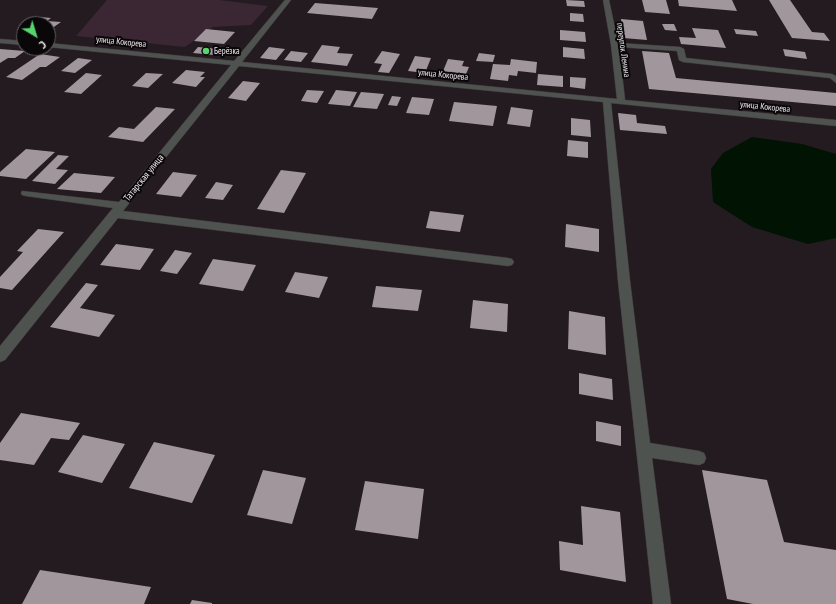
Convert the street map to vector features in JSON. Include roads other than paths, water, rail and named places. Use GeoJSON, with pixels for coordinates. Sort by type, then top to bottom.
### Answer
{"type":"FeatureCollection","features":[{"type":"Feature","properties":{"kind":"street","name":"Татарская улица"},"geometry":{"type":"LineString","coordinates":[[0,356],[288,0]]}},
{"type":"Feature","properties":{"kind":"street","name":"переулок Ленина"},"geometry":{"type":"LineString","coordinates":[[606,0],[615,45],[621,102]]}},
{"type":"Feature","properties":{"kind":"street"},"geometry":{"type":"LineString","coordinates":[[0,41],[16,42]]}},
{"type":"Feature","properties":{"kind":"street"},"geometry":{"type":"LineString","coordinates":[[615,45],[680,49],[684,60],[832,76],[836,81]]}},
{"type":"Feature","properties":{"kind":"street","name":"улица Кокорева"},"geometry":{"type":"LineString","coordinates":[[56,46],[836,124]]}},
{"type":"Feature","properties":{"kind":"street"},"geometry":{"type":"LineString","coordinates":[[607,102],[624,281],[662,604]]}},
{"type":"Feature","properties":{"kind":"street"},"geometry":{"type":"LineString","coordinates":[[26,193],[118,210],[508,262]]}},
{"type":"Feature","properties":{"kind":"street"},"geometry":{"type":"LineString","coordinates":[[644,449],[699,458]]}},
{"type":"Feature","properties":{"kind":"place","name":"Берёзка"},"geometry":{"type":"Point","coordinates":[206,51]}}]}
